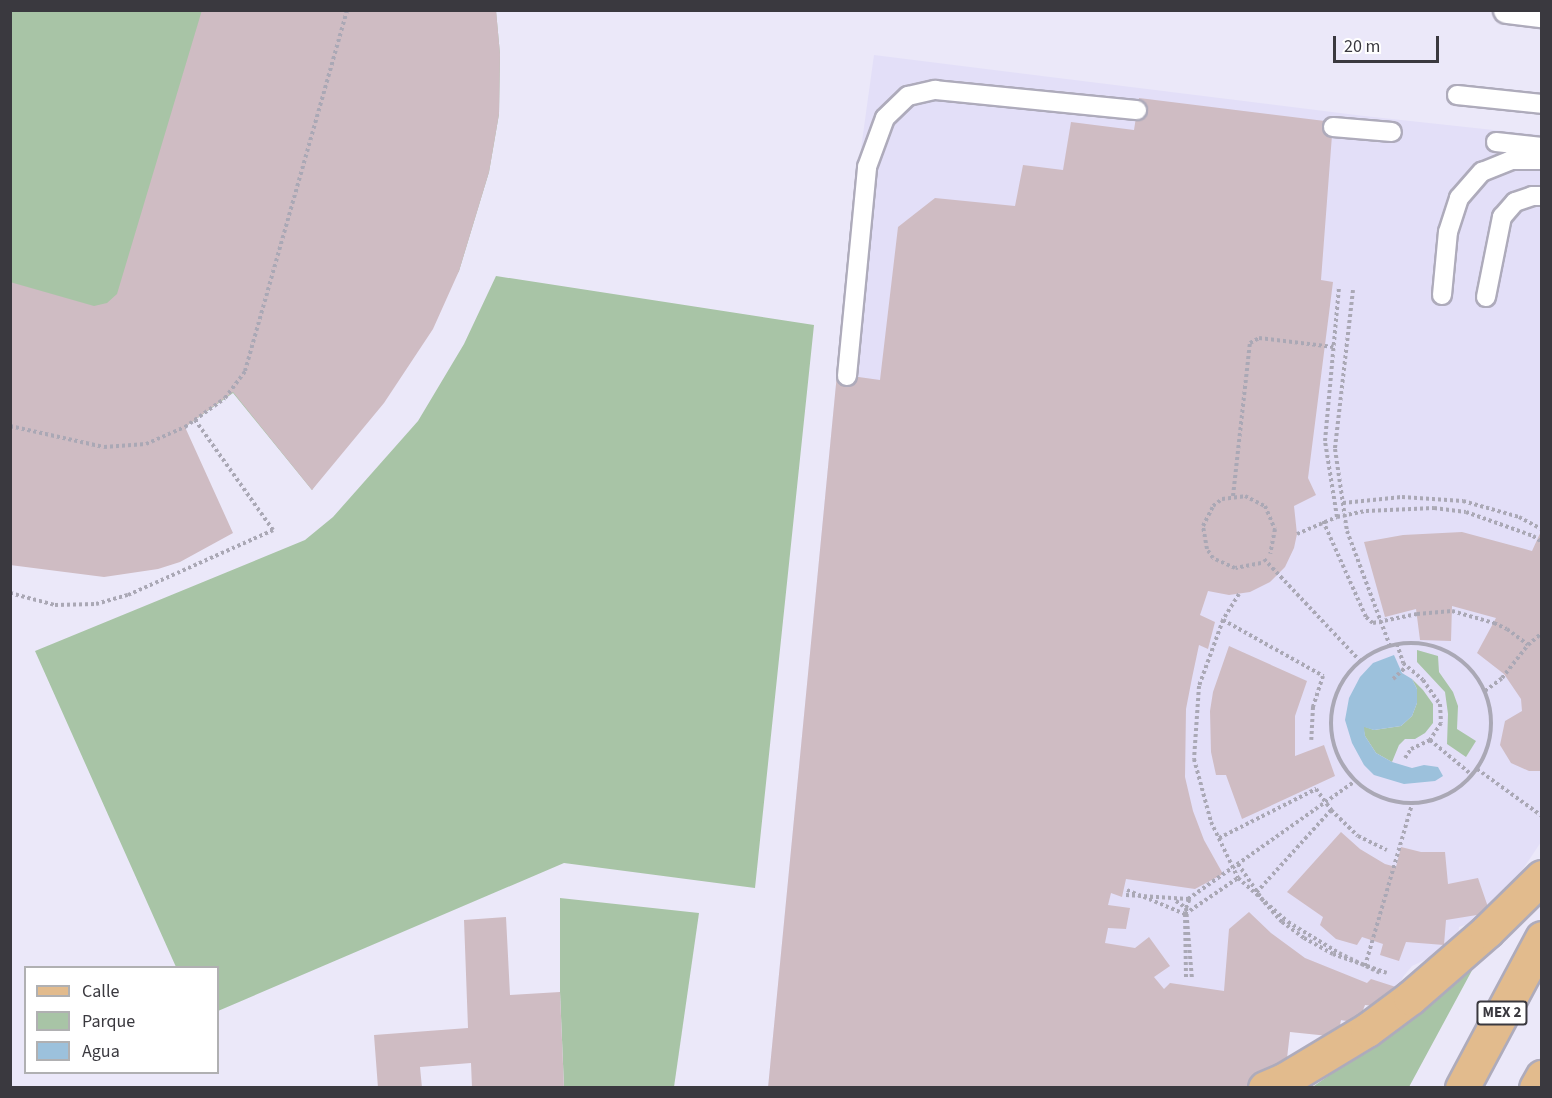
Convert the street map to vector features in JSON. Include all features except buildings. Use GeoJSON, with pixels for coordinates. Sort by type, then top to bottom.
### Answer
{"type":"FeatureCollection","features":[{"type":"Feature","properties":{"kind":"main road"},"geometry":{"type":"LineString","coordinates":[[1265,1088],[1284,1080],[1367,1030],[1410,998],[1491,928],[1542,877]]}},
{"type":"Feature","properties":{"kind":"main road","name":"MEX 2"},"geometry":{"type":"LineString","coordinates":[[1462,1088],[1542,938]]}},
{"type":"Feature","properties":{"kind":"main road"},"geometry":{"type":"LineString","coordinates":[[1536,1088],[1542,1077]]}},
{"type":"Feature","properties":{"kind":"street"},"geometry":{"type":"LineString","coordinates":[[1507,10],[1542,14]]}},
{"type":"Feature","properties":{"kind":"lane"},"geometry":{"type":"LineString","coordinates":[[847,376],[867,167],[885,118],[908,96],[934,90],[1137,110]]}},
{"type":"Feature","properties":{"kind":"lane"},"geometry":{"type":"LineString","coordinates":[[1457,95],[1542,104]]}},
{"type":"Feature","properties":{"kind":"lane"},"geometry":{"type":"LineString","coordinates":[[1333,127],[1392,132]]}},
{"type":"Feature","properties":{"kind":"lane"},"geometry":{"type":"LineString","coordinates":[[1496,142],[1542,147]]}},
{"type":"Feature","properties":{"kind":"lane"},"geometry":{"type":"LineString","coordinates":[[1442,295],[1448,232],[1459,198],[1482,172],[1511,160],[1542,160]]}},
{"type":"Feature","properties":{"kind":"lane"},"geometry":{"type":"LineString","coordinates":[[1486,297],[1502,217],[1515,202],[1532,196],[1542,196]]}},
{"type":"Feature","properties":{"kind":"path"},"geometry":{"type":"LineString","coordinates":[[10,426],[104,447],[146,444],[195,420],[225,399],[245,371],[347,10]]}},
{"type":"Feature","properties":{"kind":"path"},"geometry":{"type":"LineString","coordinates":[[1336,517],[1324,441],[1339,288]]}},
{"type":"Feature","properties":{"kind":"path"},"geometry":{"type":"LineString","coordinates":[[1353,290],[1335,449],[1347,531],[1390,646]]}},
{"type":"Feature","properties":{"kind":"path"},"geometry":{"type":"LineString","coordinates":[[1233,496],[1250,343],[1259,338],[1333,347]]}},
{"type":"Feature","properties":{"kind":"path"},"geometry":{"type":"LineString","coordinates":[[10,593],[55,605],[96,603],[128,595],[273,530],[195,420]]}},
{"type":"Feature","properties":{"kind":"path"},"geometry":{"type":"LineString","coordinates":[[1270,554],[1275,529],[1265,506],[1245,496],[1233,496],[1222,499],[1206,516],[1203,526],[1207,549],[1224,565],[1235,568],[1263,561],[1360,661]]}},
{"type":"Feature","properties":{"kind":"path"},"geometry":{"type":"LineString","coordinates":[[1343,503],[1402,496],[1463,501],[1519,517],[1542,529]]}},
{"type":"Feature","properties":{"kind":"path"},"geometry":{"type":"LineString","coordinates":[[1297,534],[1323,521],[1366,511],[1434,508],[1466,512],[1533,536],[1542,542]]}},
{"type":"Feature","properties":{"kind":"path"},"geometry":{"type":"LineString","coordinates":[[1323,521],[1366,617],[1373,623],[1417,614],[1452,611],[1507,629],[1528,645]]}},
{"type":"Feature","properties":{"kind":"path"},"geometry":{"type":"LineString","coordinates":[[1239,594],[1223,620],[1199,686],[1194,759],[1211,822],[1238,878],[1288,922],[1382,974]]}},
{"type":"Feature","properties":{"kind":"path"},"geometry":{"type":"LineString","coordinates":[[1223,620],[1323,676],[1313,707],[1311,740]]}},
{"type":"Feature","properties":{"kind":"path"},"geometry":{"type":"LineString","coordinates":[[1485,691],[1502,678],[1528,645],[1542,633]]}},
{"type":"Feature","properties":{"kind":"path"},"geometry":{"type":"LineString","coordinates":[[1424,643],[1449,652],[1470,668],[1485,691],[1491,717],[1489,745],[1472,775],[1458,789],[1442,797],[1412,804],[1383,799],[1355,781],[1342,766],[1332,742],[1331,716],[1337,691],[1360,661],[1372,653],[1397,644],[1424,643]]}},
{"type":"Feature","properties":{"kind":"path"},"geometry":{"type":"LineString","coordinates":[[1397,644],[1406,667],[1422,680],[1440,704],[1441,723],[1430,740],[1411,749],[1405,758]]}},
{"type":"Feature","properties":{"kind":"path"},"geometry":{"type":"LineString","coordinates":[[1394,678],[1406,667]]}},
{"type":"Feature","properties":{"kind":"path"},"geometry":{"type":"LineString","coordinates":[[1430,740],[1472,775]]}},
{"type":"Feature","properties":{"kind":"path"},"geometry":{"type":"LineString","coordinates":[[1477,769],[1542,816]]}},
{"type":"Feature","properties":{"kind":"path"},"geometry":{"type":"LineString","coordinates":[[1185,914],[1127,892],[1175,900],[1190,897],[1355,781]]}},
{"type":"Feature","properties":{"kind":"path"},"geometry":{"type":"LineString","coordinates":[[1219,838],[1316,789],[1331,810],[1358,836],[1387,850]]}},
{"type":"Feature","properties":{"kind":"path"},"geometry":{"type":"LineString","coordinates":[[1365,966],[1412,804]]}},
{"type":"Feature","properties":{"kind":"path"},"geometry":{"type":"LineString","coordinates":[[1256,893],[1331,810]]}},
{"type":"Feature","properties":{"kind":"path"},"geometry":{"type":"LineString","coordinates":[[1238,864],[1264,902],[1282,922],[1304,938],[1333,954],[1391,974]]}},
{"type":"Feature","properties":{"kind":"path"},"geometry":{"type":"LineString","coordinates":[[1185,914],[1238,878]]}},
{"type":"Feature","properties":{"kind":"path"},"geometry":{"type":"LineString","coordinates":[[1190,897],[1186,908],[1192,979]]}},
{"type":"Feature","properties":{"kind":"path"},"geometry":{"type":"LineString","coordinates":[[1175,900],[1186,908]]}},
{"type":"Feature","properties":{"kind":"path"},"geometry":{"type":"LineString","coordinates":[[1185,914],[1185,977]]}},
{"type":"Feature","properties":{"kind":"shaded area"},"geometry":{"type":"Polygon","coordinates":[[[874,55],[1364,116],[1541,135],[1541,842],[1491,917],[1459,927],[1457,954],[1427,959],[1412,966],[1403,977],[1396,997],[1385,1007],[1365,1005],[1358,1023],[1341,1021],[1290,1032],[1287,1058],[1280,1073],[1249,1086],[768,1088],[837,374],[859,163],[874,55]]]}},
{"type":"Feature","properties":{"kind":"green space"},"geometry":{"type":"Polygon","coordinates":[[[10,11],[496,11],[500,54],[499,114],[489,172],[459,271],[312,490],[233,393],[185,427],[11,426],[10,11]]]}},
{"type":"Feature","properties":{"kind":"green space"},"geometry":{"type":"Polygon","coordinates":[[[496,276],[814,325],[755,888],[564,863],[219,1011],[219,966],[176,966],[35,651],[305,540],[333,517],[418,421],[464,344],[496,276]]]}},
{"type":"Feature","properties":{"kind":"green space"},"geometry":{"type":"Polygon","coordinates":[[[1417,650],[1438,656],[1439,672],[1453,692],[1458,706],[1457,729],[1476,741],[1466,757],[1447,744],[1448,714],[1445,692],[1417,662],[1417,650]]]}},
{"type":"Feature","properties":{"kind":"green space"},"geometry":{"type":"Polygon","coordinates":[[[1412,679],[1433,704],[1433,723],[1425,733],[1415,739],[1405,739],[1399,745],[1392,762],[1376,753],[1365,736],[1363,726],[1374,730],[1401,726],[1412,716],[1417,703],[1417,689],[1412,679]]]}},
{"type":"Feature","properties":{"kind":"green space"},"geometry":{"type":"Polygon","coordinates":[[[560,898],[699,913],[674,1087],[564,1087],[560,992],[560,898]]]}},
{"type":"Feature","properties":{"kind":"green space"},"geometry":{"type":"Polygon","coordinates":[[[1476,963],[1409,1087],[1311,1088],[1397,1028],[1476,963]]]}},
{"type":"Feature","properties":{"kind":"water"},"geometry":{"type":"Polygon","coordinates":[[[1394,655],[1402,673],[1412,679],[1417,689],[1417,703],[1412,716],[1401,726],[1374,730],[1364,727],[1365,736],[1376,753],[1392,762],[1412,768],[1424,765],[1438,767],[1443,776],[1435,781],[1404,784],[1374,775],[1364,765],[1352,743],[1345,720],[1349,698],[1360,677],[1373,663],[1394,655]]]}}]}
